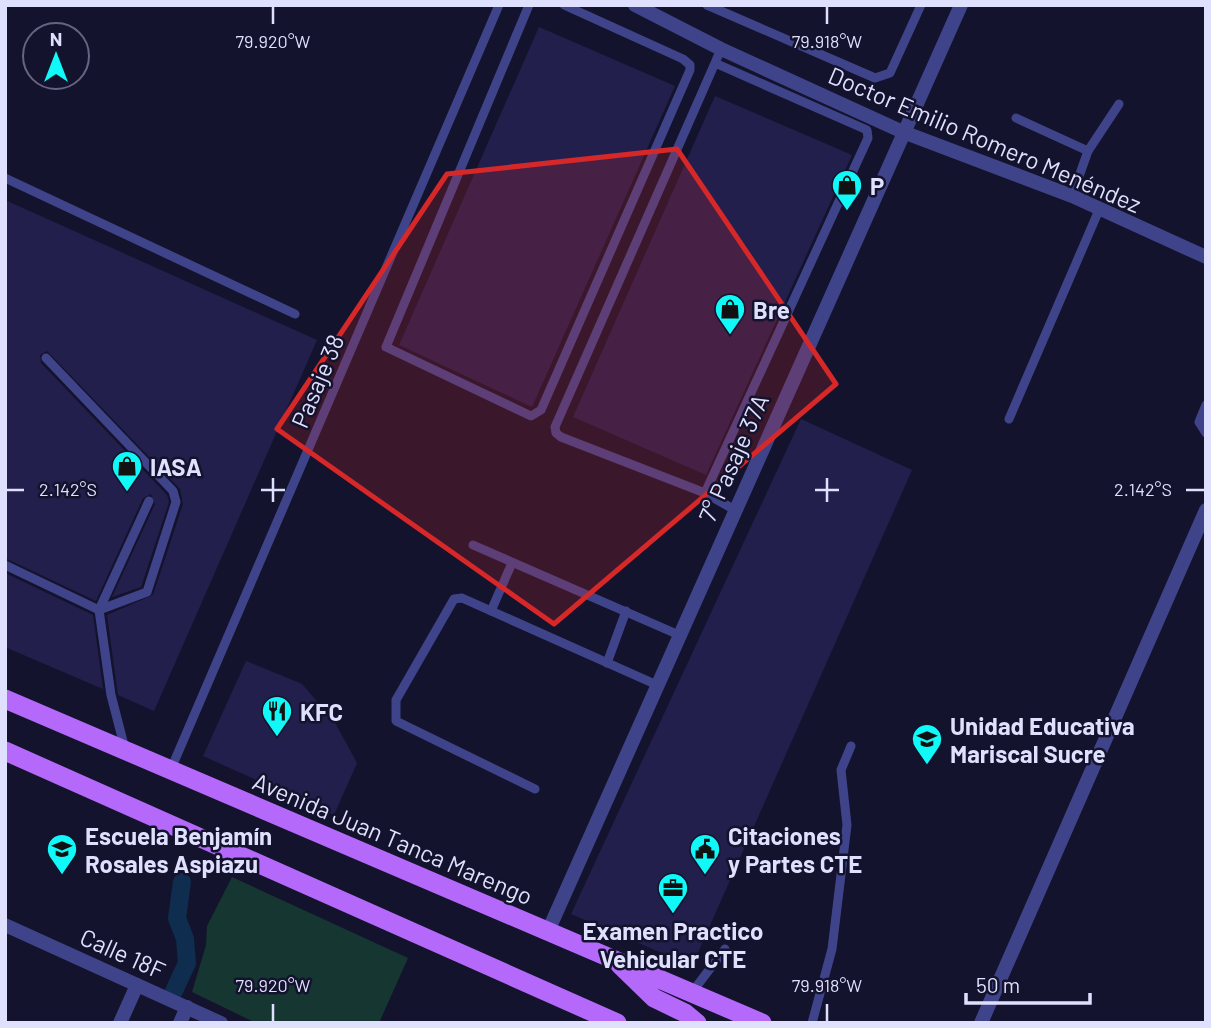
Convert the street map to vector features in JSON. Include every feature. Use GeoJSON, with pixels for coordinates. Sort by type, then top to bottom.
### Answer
{"type":"FeatureCollection","features":[{"type":"Feature","properties":{"kind":"main road","name":"Avenida Juan Tanca Marengo"},"geometry":{"type":"LineString","coordinates":[[5,699],[549,929],[762,1023]]}},
{"type":"Feature","properties":{"kind":"main road"},"geometry":{"type":"LineString","coordinates":[[8,758],[617,1023]]}},
{"type":"Feature","properties":{"kind":"main road"},"geometry":{"type":"LineString","coordinates":[[609,956],[654,998],[685,1013],[697,1023]]}},
{"type":"Feature","properties":{"kind":"street","name":"Doctor Emilio Romero Menéndez"},"geometry":{"type":"LineString","coordinates":[[635,5],[718,56],[903,132],[1072,196],[1206,257]]}},
{"type":"Feature","properties":{"kind":"street","name":"7° Pasaje 37A"},"geometry":{"type":"LineString","coordinates":[[549,929],[961,5]]}},
{"type":"Feature","properties":{"kind":"street"},"geometry":{"type":"LineString","coordinates":[[981,1023],[1206,510]]}},
{"type":"Feature","properties":{"kind":"street","name":"Calle 18F"},"geometry":{"type":"LineString","coordinates":[[5,925],[221,1023]]}},
{"type":"Feature","properties":{"kind":"street"},"geometry":{"type":"LineString","coordinates":[[120,1023],[137,985]]}},
{"type":"Feature","properties":{"kind":"street"},"geometry":{"type":"LineString","coordinates":[[180,1023],[187,1007]]}},
{"type":"Feature","properties":{"kind":"lane","name":"Pasaje 38"},"geometry":{"type":"LineString","coordinates":[[170,771],[499,5]]}},
{"type":"Feature","properties":{"kind":"lane"},"geometry":{"type":"LineString","coordinates":[[529,5],[386,347],[531,415],[541,410],[690,70],[690,65],[682,59],[564,5]]}},
{"type":"Feature","properties":{"kind":"lane"},"geometry":{"type":"LineString","coordinates":[[708,5],[875,78],[890,73],[921,5]]}},
{"type":"Feature","properties":{"kind":"lane"},"geometry":{"type":"LineString","coordinates":[[705,493],[868,138],[867,130],[718,56],[555,427],[556,433],[561,437],[705,493],[735,510]]}},
{"type":"Feature","properties":{"kind":"lane"},"geometry":{"type":"LineString","coordinates":[[1072,196],[1088,152],[1119,104]]}},
{"type":"Feature","properties":{"kind":"lane"},"geometry":{"type":"LineString","coordinates":[[1016,118],[1088,152]]}},
{"type":"Feature","properties":{"kind":"lane"},"geometry":{"type":"LineString","coordinates":[[5,178],[295,314]]}},
{"type":"Feature","properties":{"kind":"lane"},"geometry":{"type":"LineString","coordinates":[[1009,419],[1099,210]]}},
{"type":"Feature","properties":{"kind":"lane"},"geometry":{"type":"LineString","coordinates":[[5,565],[99,610],[147,592],[176,502],[173,491],[46,358]]}},
{"type":"Feature","properties":{"kind":"lane"},"geometry":{"type":"LineString","coordinates":[[1206,405],[1199,422],[1206,433]]}},
{"type":"Feature","properties":{"kind":"lane"},"geometry":{"type":"LineString","coordinates":[[125,751],[111,695],[99,610],[149,501]]}},
{"type":"Feature","properties":{"kind":"lane"},"geometry":{"type":"LineString","coordinates":[[473,545],[679,635]]}},
{"type":"Feature","properties":{"kind":"lane"},"geometry":{"type":"LineString","coordinates":[[491,611],[512,563]]}},
{"type":"Feature","properties":{"kind":"lane"},"geometry":{"type":"LineString","coordinates":[[535,789],[396,721],[396,700],[454,599],[462,598],[656,685]]}},
{"type":"Feature","properties":{"kind":"lane"},"geometry":{"type":"LineString","coordinates":[[607,663],[626,611]]}},
{"type":"Feature","properties":{"kind":"lane"},"geometry":{"type":"LineString","coordinates":[[812,1023],[832,948],[847,825],[841,770],[851,746]]}},
{"type":"Feature","properties":{"kind":"lane"},"geometry":{"type":"LineString","coordinates":[[693,991],[725,948]]}},
{"type":"Feature","properties":{"kind":"highlighted area"},"geometry":{"type":"Polygon","coordinates":[[[677,149],[836,384],[554,624],[277,429],[447,174],[677,149]]]}},
{"type":"Feature","properties":{"kind":"green space"},"geometry":{"type":"Polygon","coordinates":[[[232,877],[408,958],[379,1023],[256,1023],[192,992],[206,945],[207,926],[232,877]]]}},
{"type":"Feature","properties":{"kind":"building"},"geometry":{"type":"Polygon","coordinates":[[[539,27],[675,86],[532,407],[399,345],[539,27]]]}},
{"type":"Feature","properties":{"kind":"building"},"geometry":{"type":"Polygon","coordinates":[[[715,96],[852,155],[706,475],[573,417],[715,96]]]}},
{"type":"Feature","properties":{"kind":"building","name":"IASA"},"geometry":{"type":"Polygon","coordinates":[[[5,200],[317,340],[154,711],[118,695],[107,615],[153,595],[183,504],[180,489],[47,351],[40,355],[41,363],[167,495],[169,502],[141,587],[112,597],[155,504],[151,494],[143,498],[96,601],[5,558],[5,200]]]}},
{"type":"Feature","properties":{"kind":"building"},"geometry":{"type":"Polygon","coordinates":[[[801,419],[912,470],[692,966],[571,914],[801,419]]]}},
{"type":"Feature","properties":{"kind":"building"},"geometry":{"type":"Polygon","coordinates":[[[5,573],[93,615],[103,689],[5,647],[5,573]]]}},
{"type":"Feature","properties":{"kind":"building","name":"KFC"},"geometry":{"type":"Polygon","coordinates":[[[246,661],[302,684],[334,721],[357,763],[334,815],[203,756],[246,661]]]}},
{"type":"Feature","properties":{"kind":"waterway"},"geometry":{"type":"LineString","coordinates":[[174,991],[187,963],[185,939],[177,918],[182,882]]}},
{"type":"Feature","properties":{"kind":"place","name":"P"},"geometry":{"type":"Point","coordinates":[847,212]}},
{"type":"Feature","properties":{"kind":"place","name":"Bre"},"geometry":{"type":"Point","coordinates":[730,336]}},
{"type":"Feature","properties":{"kind":"place","name":"IASA"},"geometry":{"type":"Point","coordinates":[127,493]}},
{"type":"Feature","properties":{"kind":"place","name":"KFC"},"geometry":{"type":"Point","coordinates":[277,738]}},
{"type":"Feature","properties":{"kind":"place","name":"Unidad Educativa Mariscal Sucre"},"geometry":{"type":"Point","coordinates":[927,766]}},
{"type":"Feature","properties":{"kind":"place","name":"Escuela Benjamín Rosales Aspiazu"},"geometry":{"type":"Point","coordinates":[62,876]}},
{"type":"Feature","properties":{"kind":"place","name":"Citaciones y Partes CTE"},"geometry":{"type":"Point","coordinates":[705,876]}},
{"type":"Feature","properties":{"kind":"place","name":"Examen Practico Vehicular CTE"},"geometry":{"type":"Point","coordinates":[673,915]}}]}
